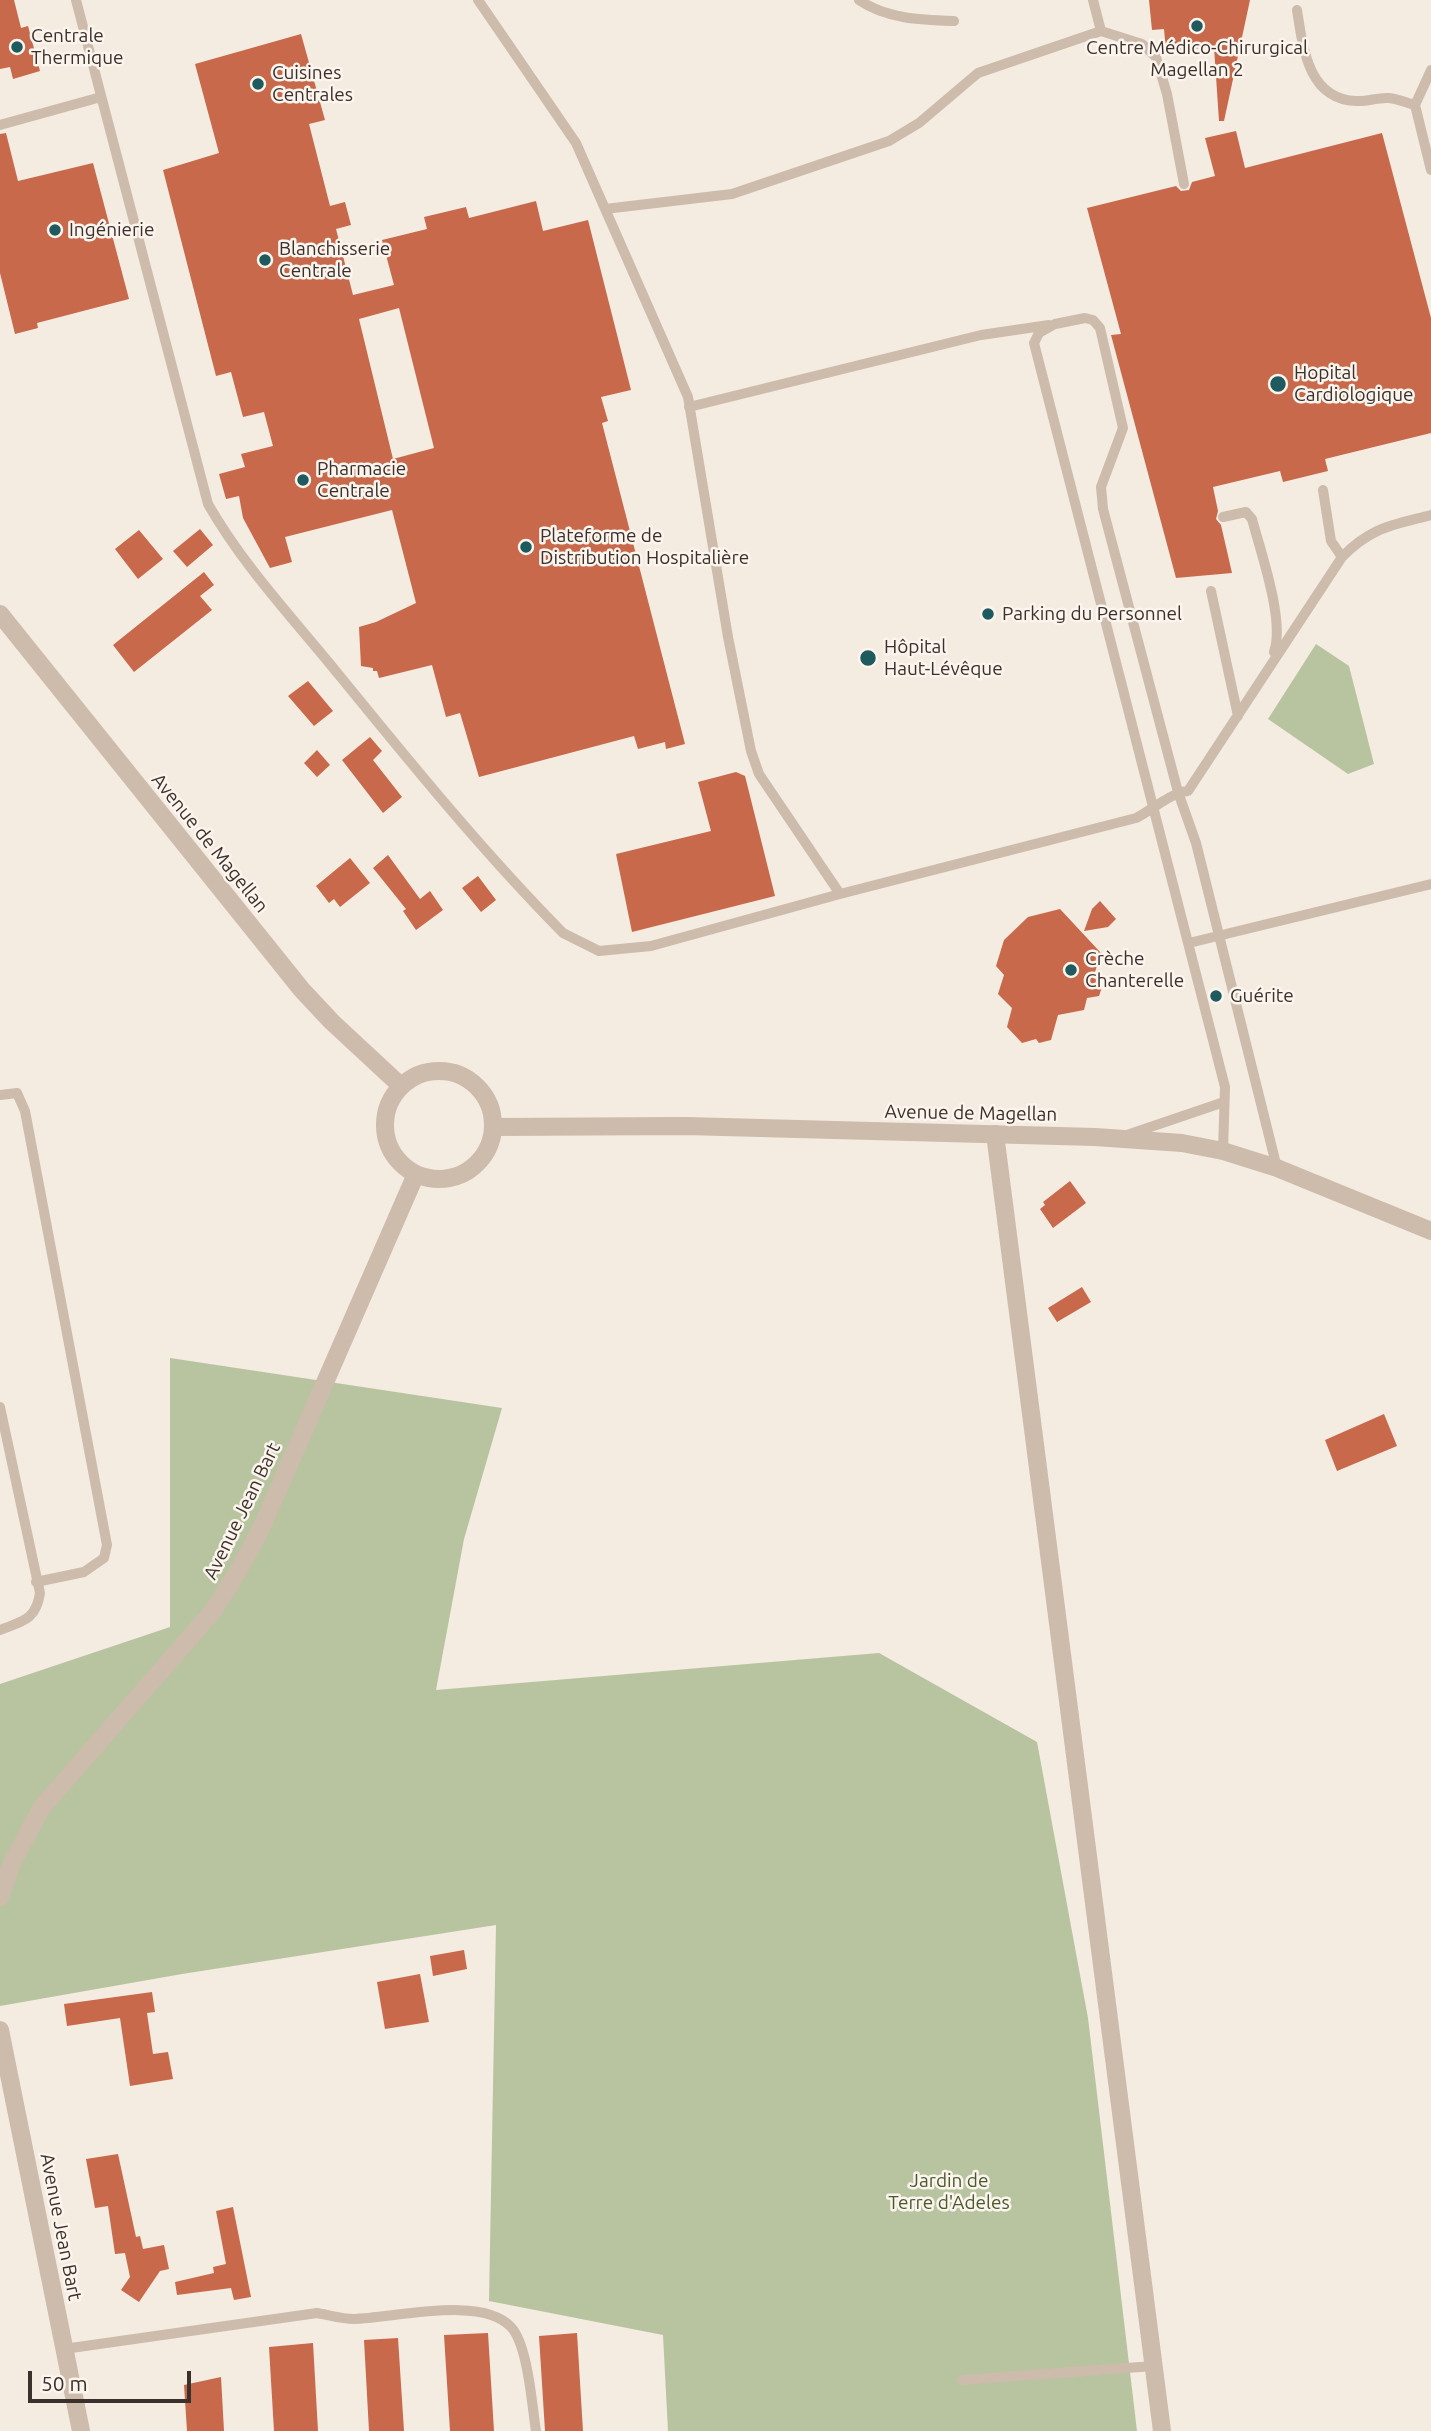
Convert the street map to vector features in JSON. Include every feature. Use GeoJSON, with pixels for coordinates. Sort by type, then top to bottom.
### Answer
{"type":"FeatureCollection","features":[{"type":"Feature","properties":{"kind":"street","name":"Avenue de Magellan"},"geometry":{"type":"LineString","coordinates":[[3,623],[302,990],[401,1086]]}},
{"type":"Feature","properties":{"kind":"street"},"geometry":{"type":"LineString","coordinates":[[434,1070],[453,1072],[470,1079],[484,1092],[492,1109],[494,1128],[490,1145],[481,1160],[467,1172],[451,1178],[433,1179],[416,1174],[402,1164],[391,1151],[385,1134],[385,1117],[391,1100],[401,1086],[416,1075],[434,1070]]}},
{"type":"Feature","properties":{"kind":"street","name":"Avenue de Magellan"},"geometry":{"type":"LineString","coordinates":[[494,1128],[686,1126],[1116,1138],[1182,1143],[1223,1151],[1277,1168],[1431,1231]]}},
{"type":"Feature","properties":{"kind":"street"},"geometry":{"type":"LineString","coordinates":[[995,1134],[1162,2431]]}},
{"type":"Feature","properties":{"kind":"street","name":"Avenue Jean Bart"},"geometry":{"type":"LineString","coordinates":[[0,1897],[12,1863],[42,1807],[188,1643],[213,1611],[237,1573],[261,1529],[416,1174]]}},
{"type":"Feature","properties":{"kind":"street","name":"Avenue Jean Bart"},"geometry":{"type":"LineString","coordinates":[[0,2030],[80,2431]]}},
{"type":"Feature","properties":{"kind":"lane"},"geometry":{"type":"LineString","coordinates":[[76,0],[208,504],[221,527],[254,570],[400,750],[541,912],[563,933],[599,951],[651,946],[1136,818],[1178,792],[1188,792],[1342,556],[1356,542],[1378,529],[1431,515]]}},
{"type":"Feature","properties":{"kind":"lane"},"geometry":{"type":"LineString","coordinates":[[478,0],[576,143],[688,397],[728,637],[751,751],[759,774],[841,894]]}},
{"type":"Feature","properties":{"kind":"lane"},"geometry":{"type":"LineString","coordinates":[[859,0],[885,13],[918,20],[954,21]]}},
{"type":"Feature","properties":{"kind":"lane"},"geometry":{"type":"LineString","coordinates":[[1093,0],[1101,31]]}},
{"type":"Feature","properties":{"kind":"lane"},"geometry":{"type":"LineString","coordinates":[[1297,10],[1305,58],[1326,90],[1340,100],[1360,102],[1388,98],[1415,105]]}},
{"type":"Feature","properties":{"kind":"lane"},"geometry":{"type":"LineString","coordinates":[[605,209],[732,194],[889,141],[919,122],[978,73],[1101,31],[1142,44],[1156,57],[1167,94],[1184,184]]}},
{"type":"Feature","properties":{"kind":"lane"},"geometry":{"type":"LineString","coordinates":[[1431,70],[1415,105],[1431,170]]}},
{"type":"Feature","properties":{"kind":"lane"},"geometry":{"type":"LineString","coordinates":[[0,125],[101,97]]}},
{"type":"Feature","properties":{"kind":"lane"},"geometry":{"type":"LineString","coordinates":[[689,407],[981,335],[1085,318],[1093,320],[1100,328],[1123,428],[1101,488],[1103,509],[1178,792],[1196,843],[1277,1168]]}},
{"type":"Feature","properties":{"kind":"lane"},"geometry":{"type":"LineString","coordinates":[[1055,324],[1039,333],[1034,343],[1225,1087],[1223,1151]]}},
{"type":"Feature","properties":{"kind":"lane"},"geometry":{"type":"LineString","coordinates":[[1323,489],[1331,541],[1342,556]]}},
{"type":"Feature","properties":{"kind":"lane"},"geometry":{"type":"LineString","coordinates":[[1080,516],[1103,509]]}},
{"type":"Feature","properties":{"kind":"lane"},"geometry":{"type":"LineString","coordinates":[[1223,517],[1245,512],[1252,519],[1278,623],[1283,636],[1293,631]]}},
{"type":"Feature","properties":{"kind":"lane"},"geometry":{"type":"LineString","coordinates":[[1211,591],[1238,716]]}},
{"type":"Feature","properties":{"kind":"lane"},"geometry":{"type":"LineString","coordinates":[[1268,671],[1278,643],[1278,623]]}},
{"type":"Feature","properties":{"kind":"lane"},"geometry":{"type":"LineString","coordinates":[[1189,943],[1431,884]]}},
{"type":"Feature","properties":{"kind":"lane"},"geometry":{"type":"LineString","coordinates":[[0,1096],[17,1093],[24,1111],[107,1545],[104,1558],[85,1572],[36,1582]]}},
{"type":"Feature","properties":{"kind":"lane"},"geometry":{"type":"LineString","coordinates":[[1116,1138],[1224,1102]]}},
{"type":"Feature","properties":{"kind":"lane"},"geometry":{"type":"LineString","coordinates":[[0,1407],[40,1593],[37,1608],[29,1619],[0,1630]]}},
{"type":"Feature","properties":{"kind":"lane"},"geometry":{"type":"LineString","coordinates":[[64,2349],[317,2313],[353,2319],[423,2311],[482,2311],[498,2316],[513,2328],[523,2353],[536,2431]]}},
{"type":"Feature","properties":{"kind":"lane"},"geometry":{"type":"LineString","coordinates":[[962,2379],[1154,2365]]}},
{"type":"Feature","properties":{"kind":"green space"},"geometry":{"type":"Polygon","coordinates":[[[1316,644],[1349,666],[1374,764],[1348,774],[1268,719],[1316,644]]]}},
{"type":"Feature","properties":{"kind":"green space","name":"Jardin de Terre d'Adeles"},"geometry":{"type":"Polygon","coordinates":[[[170,1358],[502,1408],[464,1539],[436,1690],[879,1653],[1037,1742],[1088,2018],[1137,2431],[668,2431],[663,2335],[489,2301],[496,1925],[182,1974],[0,2006],[0,1684],[170,1627],[170,1358]]]}},
{"type":"Feature","properties":{"kind":"building","name":"Centrale Thermique"},"geometry":{"type":"Polygon","coordinates":[[[0,0],[14,0],[21,28],[28,26],[40,71],[13,79],[10,67],[0,69],[0,0]]]}},
{"type":"Feature","properties":{"kind":"building","name":"Centre Médico-Chirurgical Magellan 2"},"geometry":{"type":"Polygon","coordinates":[[[1149,0],[1250,0],[1224,121],[1219,121],[1214,47],[1166,51],[1164,29],[1152,30],[1149,0]]]}},
{"type":"Feature","properties":{"kind":"building"},"geometry":{"type":"Polygon","coordinates":[[[301,34],[325,120],[309,124],[330,206],[345,202],[351,225],[336,229],[353,295],[394,285],[382,240],[427,229],[424,217],[466,207],[469,218],[536,201],[543,231],[588,220],[631,390],[601,397],[608,421],[602,423],[685,744],[666,749],[665,742],[638,749],[634,736],[479,777],[460,713],[446,717],[432,665],[379,678],[373,668],[361,666],[359,627],[416,603],[392,510],[285,537],[292,562],[270,568],[243,518],[239,496],[226,499],[219,474],[245,467],[241,454],[273,446],[264,412],[243,417],[231,372],[216,376],[163,170],[219,153],[195,64],[301,34]],[[399,308],[359,319],[393,459],[434,448],[399,308]]]}},
{"type":"Feature","properties":{"kind":"building","name":"Hopital Cardiologique"},"geometry":{"type":"Polygon","coordinates":[[[1236,131],[1245,168],[1382,133],[1431,318],[1431,433],[1325,459],[1328,471],[1283,482],[1280,471],[1213,487],[1218,511],[1216,519],[1221,525],[1232,573],[1176,578],[1111,335],[1121,334],[1087,208],[1176,186],[1181,191],[1189,190],[1192,182],[1215,176],[1205,138],[1236,131]]]}},
{"type":"Feature","properties":{"kind":"building","name":"Ingénierie"},"geometry":{"type":"Polygon","coordinates":[[[6,133],[18,181],[93,163],[129,299],[37,323],[38,328],[15,334],[0,273],[0,134],[6,133]]]}},
{"type":"Feature","properties":{"kind":"building"},"geometry":{"type":"Polygon","coordinates":[[[200,529],[213,545],[187,567],[173,551],[200,529]]]}},
{"type":"Feature","properties":{"kind":"building"},"geometry":{"type":"Polygon","coordinates":[[[139,530],[163,559],[138,579],[115,549],[139,530]]]}},
{"type":"Feature","properties":{"kind":"building"},"geometry":{"type":"Polygon","coordinates":[[[204,572],[214,585],[200,596],[212,610],[134,672],[113,645],[204,572]]]}},
{"type":"Feature","properties":{"kind":"building"},"geometry":{"type":"Polygon","coordinates":[[[308,681],[333,711],[314,726],[288,696],[308,681]]]}},
{"type":"Feature","properties":{"kind":"building"},"geometry":{"type":"Polygon","coordinates":[[[370,737],[382,751],[373,760],[402,797],[383,813],[342,760],[370,737]]]}},
{"type":"Feature","properties":{"kind":"building"},"geometry":{"type":"Polygon","coordinates":[[[317,750],[330,765],[317,777],[304,763],[317,750]]]}},
{"type":"Feature","properties":{"kind":"building"},"geometry":{"type":"Polygon","coordinates":[[[736,772],[745,776],[775,896],[632,932],[616,854],[711,831],[698,782],[736,772]]]}},
{"type":"Feature","properties":{"kind":"building"},"geometry":{"type":"Polygon","coordinates":[[[388,855],[420,899],[430,891],[443,910],[416,930],[403,911],[406,909],[373,868],[388,855]]]}},
{"type":"Feature","properties":{"kind":"building"},"geometry":{"type":"Polygon","coordinates":[[[350,858],[370,883],[340,907],[334,899],[329,903],[316,886],[350,858]]]}},
{"type":"Feature","properties":{"kind":"building"},"geometry":{"type":"Polygon","coordinates":[[[478,876],[496,900],[481,912],[462,888],[478,876]]]}},
{"type":"Feature","properties":{"kind":"building"},"geometry":{"type":"Polygon","coordinates":[[[1100,901],[1116,919],[1108,927],[1084,931],[1092,909],[1100,901]]]}},
{"type":"Feature","properties":{"kind":"building","name":"Crèche Chanterelle"},"geometry":{"type":"Polygon","coordinates":[[[1060,909],[1101,953],[1095,972],[1104,981],[1099,996],[1087,998],[1084,1010],[1058,1015],[1051,1040],[1039,1043],[1036,1039],[1022,1043],[1007,1027],[1012,1008],[998,994],[1004,975],[996,966],[1004,940],[1028,917],[1060,909]]]}},
{"type":"Feature","properties":{"kind":"building"},"geometry":{"type":"Polygon","coordinates":[[[1070,1181],[1086,1203],[1053,1228],[1040,1209],[1045,1205],[1043,1202],[1070,1181]]]}},
{"type":"Feature","properties":{"kind":"building"},"geometry":{"type":"Polygon","coordinates":[[[1082,1287],[1091,1302],[1057,1322],[1048,1308],[1082,1287]]]}},
{"type":"Feature","properties":{"kind":"building"},"geometry":{"type":"Polygon","coordinates":[[[1384,1414],[1397,1446],[1337,1471],[1325,1440],[1384,1414]]]}},
{"type":"Feature","properties":{"kind":"building"},"geometry":{"type":"Polygon","coordinates":[[[464,1950],[467,1969],[433,1976],[430,1956],[464,1950]]]}},
{"type":"Feature","properties":{"kind":"building"},"geometry":{"type":"Polygon","coordinates":[[[420,1974],[429,2022],[385,2029],[377,1982],[420,1974]]]}},
{"type":"Feature","properties":{"kind":"building"},"geometry":{"type":"Polygon","coordinates":[[[152,1992],[155,2012],[147,2013],[153,2054],[168,2052],[173,2079],[130,2086],[120,2018],[67,2026],[64,2004],[152,1992]]]}},
{"type":"Feature","properties":{"kind":"building"},"geometry":{"type":"Polygon","coordinates":[[[118,2154],[136,2237],[140,2236],[143,2249],[164,2245],[169,2269],[160,2271],[139,2302],[121,2290],[130,2277],[125,2253],[115,2254],[108,2206],[95,2208],[86,2159],[118,2154]]]}},
{"type":"Feature","properties":{"kind":"building"},"geometry":{"type":"Polygon","coordinates":[[[233,2207],[251,2297],[234,2300],[231,2288],[177,2295],[175,2282],[214,2273],[213,2267],[226,2264],[216,2211],[233,2207]]]}},
{"type":"Feature","properties":{"kind":"building"},"geometry":{"type":"Polygon","coordinates":[[[488,2333],[494,2431],[450,2431],[444,2335],[488,2333]]]}},
{"type":"Feature","properties":{"kind":"building"},"geometry":{"type":"Polygon","coordinates":[[[577,2333],[583,2431],[545,2431],[539,2336],[577,2333]]]}},
{"type":"Feature","properties":{"kind":"building"},"geometry":{"type":"Polygon","coordinates":[[[398,2338],[404,2431],[369,2431],[364,2340],[398,2338]]]}},
{"type":"Feature","properties":{"kind":"building"},"geometry":{"type":"Polygon","coordinates":[[[313,2343],[318,2431],[274,2431],[269,2347],[313,2343]]]}},
{"type":"Feature","properties":{"kind":"building"},"geometry":{"type":"Polygon","coordinates":[[[221,2377],[224,2431],[187,2431],[184,2385],[221,2377]]]}},
{"type":"Feature","properties":{"kind":"place","name":"Centre Médico-Chirurgical Magellan 2"},"geometry":{"type":"Point","coordinates":[1197,26]}},
{"type":"Feature","properties":{"kind":"place","name":"Centrale Thermique"},"geometry":{"type":"Point","coordinates":[17,47]}},
{"type":"Feature","properties":{"kind":"place","name":"Cuisines Centrales"},"geometry":{"type":"Point","coordinates":[258,84]}},
{"type":"Feature","properties":{"kind":"place","name":"Ingénierie"},"geometry":{"type":"Point","coordinates":[55,230]}},
{"type":"Feature","properties":{"kind":"place","name":"Blanchisserie Centrale"},"geometry":{"type":"Point","coordinates":[265,260]}},
{"type":"Feature","properties":{"kind":"place","name":"Hopital Cardiologique"},"geometry":{"type":"Point","coordinates":[1278,384]}},
{"type":"Feature","properties":{"kind":"place","name":"Pharmacie Centrale"},"geometry":{"type":"Point","coordinates":[303,480]}},
{"type":"Feature","properties":{"kind":"place","name":"Plateforme de Distribution Hospitalière"},"geometry":{"type":"Point","coordinates":[526,547]}},
{"type":"Feature","properties":{"kind":"place","name":"Parking du Personnel"},"geometry":{"type":"Point","coordinates":[988,614]}},
{"type":"Feature","properties":{"kind":"place","name":"Hôpital Haut-Lévêque"},"geometry":{"type":"Point","coordinates":[868,658]}},
{"type":"Feature","properties":{"kind":"place","name":"Crèche Chanterelle"},"geometry":{"type":"Point","coordinates":[1071,970]}},
{"type":"Feature","properties":{"kind":"place","name":"Guérite"},"geometry":{"type":"Point","coordinates":[1216,996]}}]}
